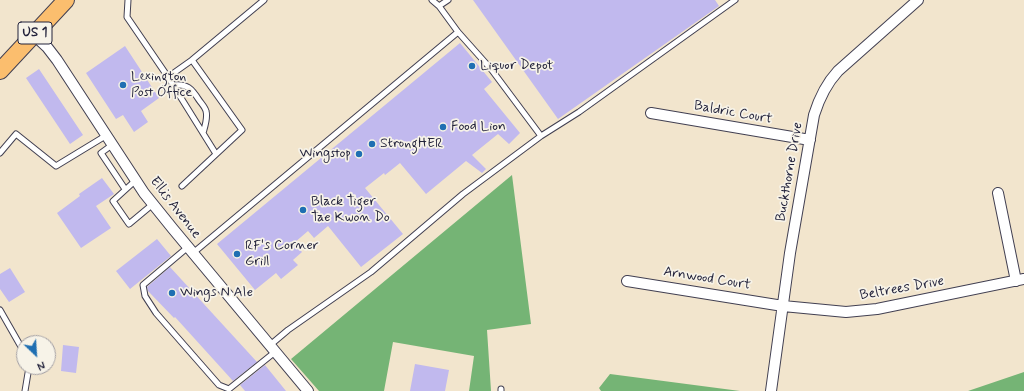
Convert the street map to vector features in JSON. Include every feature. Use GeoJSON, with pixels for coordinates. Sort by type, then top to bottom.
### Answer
{"type":"FeatureCollection","features":[{"type":"Feature","properties":{"kind":"main road","name":"US 1"},"geometry":{"type":"LineString","coordinates":[[0,71],[64,1]]}},
{"type":"Feature","properties":{"kind":"street","name":"Buckthorne Drive"},"geometry":{"type":"LineString","coordinates":[[771,391],[792,245],[814,115],[818,103],[830,79],[918,0]]}},
{"type":"Feature","properties":{"kind":"street","name":"Ellis Avenue"},"geometry":{"type":"LineString","coordinates":[[33,34],[47,47],[57,60],[107,135],[112,145],[153,204],[308,391]]}},
{"type":"Feature","properties":{"kind":"street","name":"Baldric Court"},"geometry":{"type":"LineString","coordinates":[[651,113],[810,140]]}},
{"type":"Feature","properties":{"kind":"street"},"geometry":{"type":"LineString","coordinates":[[998,193],[1020,280]]}},
{"type":"Feature","properties":{"kind":"street","name":"Beltrees Drive"},"geometry":{"type":"LineString","coordinates":[[783,306],[846,312],[866,311],[1020,280]]}},
{"type":"Feature","properties":{"kind":"street","name":"Arnwood Court"},"geometry":{"type":"LineString","coordinates":[[627,281],[783,306]]}},
{"type":"Feature","properties":{"kind":"lane"},"geometry":{"type":"LineString","coordinates":[[128,0],[127,16],[168,77],[216,154]]}},
{"type":"Feature","properties":{"kind":"lane"},"geometry":{"type":"LineString","coordinates":[[168,77],[192,60],[264,0]]}},
{"type":"Feature","properties":{"kind":"lane"},"geometry":{"type":"LineString","coordinates":[[432,0],[439,6],[458,32],[491,69],[541,136]]}},
{"type":"Feature","properties":{"kind":"lane"},"geometry":{"type":"LineString","coordinates":[[439,6],[448,0]]}},
{"type":"Feature","properties":{"kind":"lane"},"geometry":{"type":"LineString","coordinates":[[458,32],[190,250],[144,285],[145,296],[156,313],[219,385],[229,389],[272,349],[288,330],[371,272],[463,194],[541,136],[579,112],[735,0]]}},
{"type":"Feature","properties":{"kind":"lane"},"geometry":{"type":"LineString","coordinates":[[182,186],[242,130],[192,60]]}},
{"type":"Feature","properties":{"kind":"lane"},"geometry":{"type":"LineString","coordinates":[[173,85],[182,84],[189,87],[206,110],[203,133]]}},
{"type":"Feature","properties":{"kind":"lane"},"geometry":{"type":"LineString","coordinates":[[0,153],[16,134],[56,166],[107,135]]}},
{"type":"Feature","properties":{"kind":"lane"},"geometry":{"type":"LineString","coordinates":[[112,145],[101,153],[125,189]]}},
{"type":"Feature","properties":{"kind":"lane"},"geometry":{"type":"LineString","coordinates":[[136,180],[113,201],[129,224],[153,204]]}},
{"type":"Feature","properties":{"kind":"lane"},"geometry":{"type":"LineString","coordinates":[[0,310],[16,338]]}},
{"type":"Feature","properties":{"kind":"lane"},"geometry":{"type":"LineString","coordinates":[[25,391],[28,375]]}},
{"type":"Feature","properties":{"kind":"green space"},"geometry":{"type":"Polygon","coordinates":[[[512,175],[531,324],[487,330],[491,391],[469,391],[474,356],[393,342],[384,391],[319,391],[291,359],[512,175]]]}},
{"type":"Feature","properties":{"kind":"green space"},"geometry":{"type":"Polygon","coordinates":[[[1024,372],[1024,391],[968,391],[1024,372]]]}},
{"type":"Feature","properties":{"kind":"green space"},"geometry":{"type":"Polygon","coordinates":[[[610,374],[740,391],[601,391],[599,388],[610,374]]]}},
{"type":"Feature","properties":{"kind":"building"},"geometry":{"type":"Polygon","coordinates":[[[473,0],[715,0],[719,6],[558,119],[473,0]]]}},
{"type":"Feature","properties":{"kind":"building"},"geometry":{"type":"Polygon","coordinates":[[[460,43],[492,82],[484,89],[520,133],[509,144],[498,134],[472,155],[486,169],[482,173],[466,161],[426,194],[400,163],[365,188],[403,234],[361,267],[328,226],[314,238],[308,231],[294,243],[302,252],[293,260],[298,265],[281,279],[276,273],[255,290],[217,244],[460,43]]]}},
{"type":"Feature","properties":{"kind":"building","name":"Lexington Post Office"},"geometry":{"type":"Polygon","coordinates":[[[125,46],[159,98],[141,111],[148,122],[134,132],[123,115],[116,119],[86,73],[125,46]]]}},
{"type":"Feature","properties":{"kind":"building"},"geometry":{"type":"Polygon","coordinates":[[[39,69],[83,135],[70,144],[26,78],[39,69]]]}},
{"type":"Feature","properties":{"kind":"building"},"geometry":{"type":"Polygon","coordinates":[[[102,178],[114,194],[96,206],[111,228],[81,248],[57,213],[80,196],[79,194],[102,178]]]}},
{"type":"Feature","properties":{"kind":"building"},"geometry":{"type":"Polygon","coordinates":[[[157,239],[171,256],[130,289],[116,271],[157,239]]]}},
{"type":"Feature","properties":{"kind":"building"},"geometry":{"type":"Polygon","coordinates":[[[170,267],[257,362],[233,381],[175,317],[174,318],[148,291],[147,287],[170,267]]]}},
{"type":"Feature","properties":{"kind":"building"},"geometry":{"type":"Polygon","coordinates":[[[10,268],[25,292],[9,302],[0,289],[0,274],[10,268]]]}},
{"type":"Feature","properties":{"kind":"building"},"geometry":{"type":"Polygon","coordinates":[[[63,345],[79,347],[76,373],[61,371],[63,345]]]}},
{"type":"Feature","properties":{"kind":"building"},"geometry":{"type":"Polygon","coordinates":[[[415,364],[449,370],[445,391],[410,391],[415,364]]]}},
{"type":"Feature","properties":{"kind":"building"},"geometry":{"type":"Polygon","coordinates":[[[265,365],[286,391],[245,391],[240,385],[265,365]]]}},
{"type":"Feature","properties":{"kind":"place","name":"Liquor Depot"},"geometry":{"type":"Point","coordinates":[472,66]}},
{"type":"Feature","properties":{"kind":"place","name":"Lexington Post Office"},"geometry":{"type":"Point","coordinates":[123,85]}},
{"type":"Feature","properties":{"kind":"place","name":"Food Lion"},"geometry":{"type":"Point","coordinates":[443,127]}},
{"type":"Feature","properties":{"kind":"place","name":"StrongHER"},"geometry":{"type":"Point","coordinates":[372,144]}},
{"type":"Feature","properties":{"kind":"place","name":"Wingstop"},"geometry":{"type":"Point","coordinates":[359,154]}},
{"type":"Feature","properties":{"kind":"place","name":"Black Tiger Tae Kwon Do"},"geometry":{"type":"Point","coordinates":[303,210]}},
{"type":"Feature","properties":{"kind":"place","name":"RF's Corner Grill"},"geometry":{"type":"Point","coordinates":[237,254]}},
{"type":"Feature","properties":{"kind":"place","name":"Wings N Ale"},"geometry":{"type":"Point","coordinates":[172,293]}}]}
